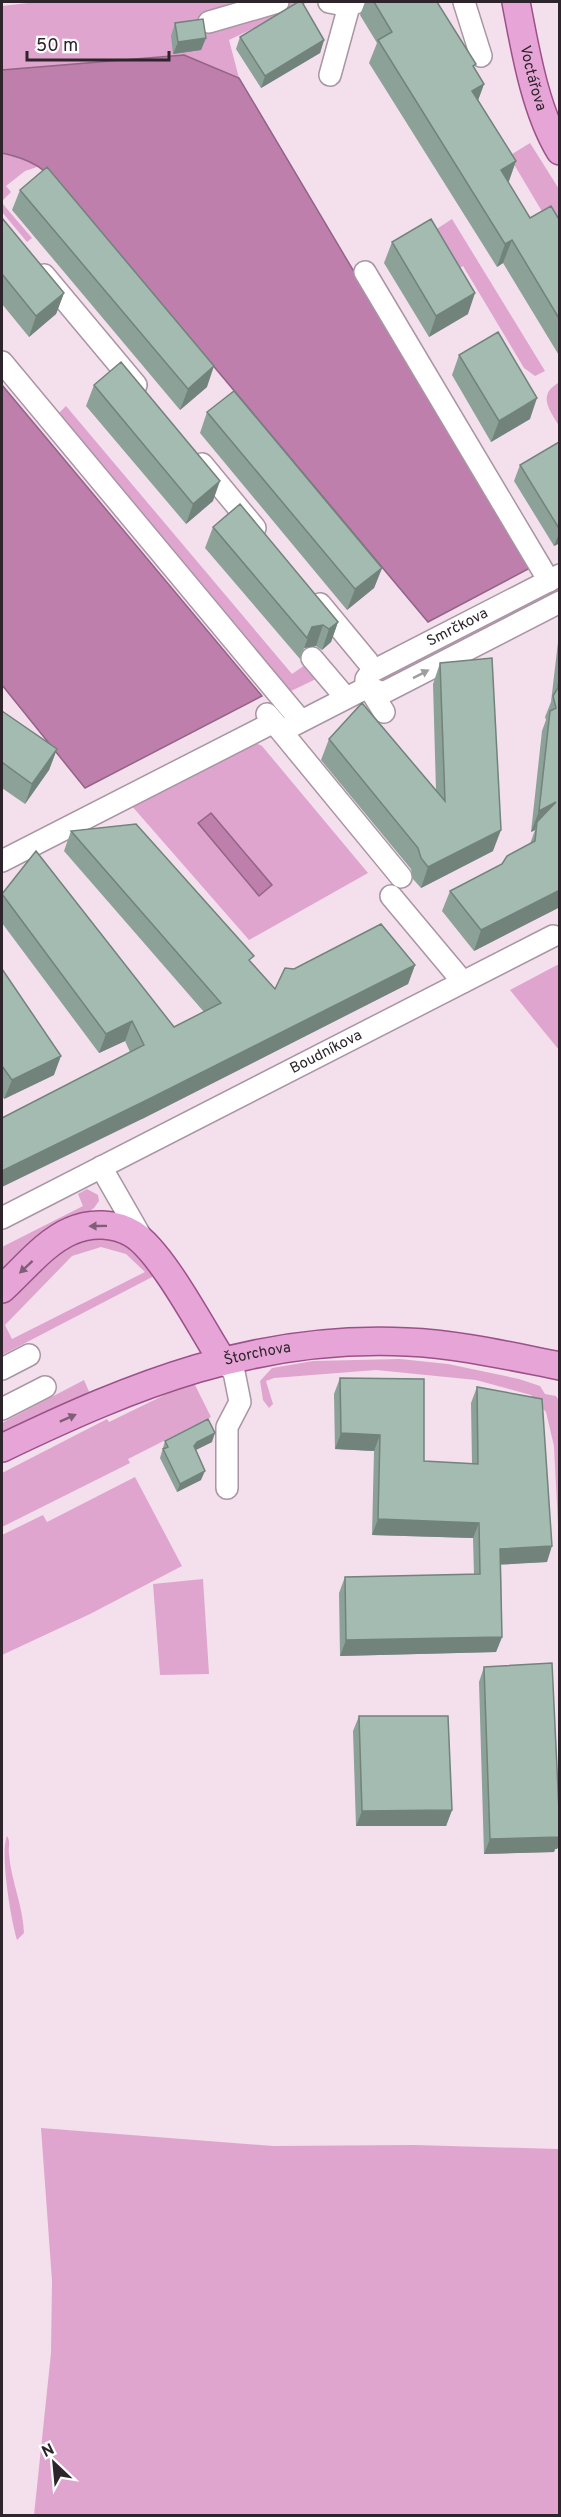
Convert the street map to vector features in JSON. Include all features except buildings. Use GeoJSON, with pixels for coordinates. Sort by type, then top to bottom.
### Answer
{"type":"FeatureCollection","features":[{"type":"Feature","properties":{"kind":"main road","name":"Voctářova"},"geometry":{"type":"LineString","coordinates":[[516,2],[531,72],[548,131],[560,152]]}},
{"type":"Feature","properties":{"kind":"main road"},"geometry":{"type":"LineString","coordinates":[[2,1289],[50,1244],[71,1231],[94,1225],[117,1227],[134,1234],[145,1245]]}},
{"type":"Feature","properties":{"kind":"main road","name":"Štorchova"},"geometry":{"type":"LineString","coordinates":[[145,1245],[169,1275],[222,1360],[297,1346],[329,1342],[374,1341],[442,1345],[560,1366]]}},
{"type":"Feature","properties":{"kind":"main road"},"geometry":{"type":"LineString","coordinates":[[2,1448],[163,1377],[222,1360]]}},
{"type":"Feature","properties":{"kind":"street"},"geometry":{"type":"LineString","coordinates":[[209,22],[278,2]]}},
{"type":"Feature","properties":{"kind":"street"},"geometry":{"type":"LineString","coordinates":[[464,2],[481,56]]}},
{"type":"Feature","properties":{"kind":"street"},"geometry":{"type":"LineString","coordinates":[[330,75],[345,3]]}},
{"type":"Feature","properties":{"kind":"street"},"geometry":{"type":"LineString","coordinates":[[34,263],[145,396]]}},
{"type":"Feature","properties":{"kind":"street"},"geometry":{"type":"LineString","coordinates":[[365,272],[554,578]]}},
{"type":"Feature","properties":{"kind":"street"},"geometry":{"type":"LineString","coordinates":[[2,362],[301,721]]}},
{"type":"Feature","properties":{"kind":"street"},"geometry":{"type":"LineString","coordinates":[[190,450],[265,540]]}},
{"type":"Feature","properties":{"kind":"street","name":"Smrčkova"},"geometry":{"type":"LineString","coordinates":[[368,687],[366,679],[375,670],[554,578]]}},
{"type":"Feature","properties":{"kind":"street"},"geometry":{"type":"LineString","coordinates":[[310,593],[368,662]]}},
{"type":"Feature","properties":{"kind":"street","name":"Smrčkova"},"geometry":{"type":"LineString","coordinates":[[2,861],[274,722],[301,721],[368,687],[383,693],[560,602]]}},
{"type":"Feature","properties":{"kind":"street"},"geometry":{"type":"LineString","coordinates":[[312,658],[346,698]]}},
{"type":"Feature","properties":{"kind":"street"},"geometry":{"type":"LineString","coordinates":[[368,687],[384,712]]}},
{"type":"Feature","properties":{"kind":"street"},"geometry":{"type":"LineString","coordinates":[[274,722],[401,877]]}},
{"type":"Feature","properties":{"kind":"street"},"geometry":{"type":"LineString","coordinates":[[391,896],[463,982]]}},
{"type":"Feature","properties":{"kind":"street","name":"Boudníkova"},"geometry":{"type":"LineString","coordinates":[[101,1167],[553,936]]}},
{"type":"Feature","properties":{"kind":"street"},"geometry":{"type":"LineString","coordinates":[[2,1218],[101,1167]]}},
{"type":"Feature","properties":{"kind":"street","name":"Štorchova"},"geometry":{"type":"LineString","coordinates":[[101,1167],[145,1245]]}},
{"type":"Feature","properties":{"kind":"street"},"geometry":{"type":"LineString","coordinates":[[2,1369],[29,1355]]}},
{"type":"Feature","properties":{"kind":"street"},"geometry":{"type":"LineString","coordinates":[[222,1360],[234,1372],[240,1402],[227,1427],[227,1488]]}},
{"type":"Feature","properties":{"kind":"street"},"geometry":{"type":"LineString","coordinates":[[2,1394],[41,1382],[2,1409]]}},
{"type":"Feature","properties":{"kind":"shaded area"},"geometry":{"type":"Polygon","coordinates":[[[36,2],[308,2],[229,40],[239,78],[184,55],[2,70],[2,6],[36,2]]]}},
{"type":"Feature","properties":{"kind":"shaded area"},"geometry":{"type":"Polygon","coordinates":[[[184,55],[239,78],[530,568],[428,622],[66,190],[37,166],[2,153],[2,70],[184,55]]]}},
{"type":"Feature","properties":{"kind":"shaded area"},"geometry":{"type":"Polygon","coordinates":[[[530,143],[559,189],[559,240],[509,156],[530,143]]]}},
{"type":"Feature","properties":{"kind":"shaded area"},"geometry":{"type":"Polygon","coordinates":[[[2,153],[20,157],[40,166],[25,171],[6,186],[11,192],[2,201],[2,153]]]}},
{"type":"Feature","properties":{"kind":"shaded area"},"geometry":{"type":"Polygon","coordinates":[[[2,203],[32,238],[27,242],[2,212],[2,203]]]}},
{"type":"Feature","properties":{"kind":"shaded area"},"geometry":{"type":"Polygon","coordinates":[[[452,219],[545,371],[535,376],[524,368],[463,266],[452,273],[429,234],[452,219]]]}},
{"type":"Feature","properties":{"kind":"shaded area"},"geometry":{"type":"Polygon","coordinates":[[[558,383],[560,386],[559,426],[547,403],[548,393],[558,383]]]}},
{"type":"Feature","properties":{"kind":"shaded area"},"geometry":{"type":"Polygon","coordinates":[[[2,385],[262,696],[85,788],[2,685],[2,385]]]}},
{"type":"Feature","properties":{"kind":"shaded area"},"geometry":{"type":"Polygon","coordinates":[[[66,406],[292,674],[305,665],[316,679],[291,691],[58,414],[66,406]]]}},
{"type":"Feature","properties":{"kind":"shaded area"},"geometry":{"type":"Polygon","coordinates":[[[559,583],[559,596],[375,685],[379,675],[559,583]]]}},
{"type":"Feature","properties":{"kind":"shaded area"},"geometry":{"type":"Polygon","coordinates":[[[256,743],[262,746],[368,873],[249,940],[131,805],[256,743]]]}},
{"type":"Feature","properties":{"kind":"shaded area"},"geometry":{"type":"Polygon","coordinates":[[[211,813],[272,885],[259,896],[198,823],[211,813]]]}},
{"type":"Feature","properties":{"kind":"shaded area"},"geometry":{"type":"Polygon","coordinates":[[[559,964],[559,1050],[510,990],[559,964]]]}},
{"type":"Feature","properties":{"kind":"shaded area"},"geometry":{"type":"Polygon","coordinates":[[[87,1189],[98,1195],[99,1201],[94,1208],[2,1271],[2,1247],[83,1206],[78,1194],[87,1189]]]}},
{"type":"Feature","properties":{"kind":"shaded area"},"geometry":{"type":"Polygon","coordinates":[[[108,1237],[131,1247],[156,1275],[2,1355],[2,1304],[64,1251],[84,1239],[108,1237]],[[101,1247],[72,1256],[5,1325],[12,1339],[145,1272],[126,1254],[101,1247]]]}},
{"type":"Feature","properties":{"kind":"shaded area"},"geometry":{"type":"Polygon","coordinates":[[[400,1359],[448,1364],[519,1379],[540,1386],[545,1394],[556,1396],[559,1401],[559,1525],[554,1446],[546,1412],[531,1395],[476,1380],[376,1370],[274,1378],[266,1381],[273,1404],[269,1408],[263,1400],[260,1381],[272,1368],[313,1361],[400,1359]]]}},
{"type":"Feature","properties":{"kind":"shaded area"},"geometry":{"type":"Polygon","coordinates":[[[84,1380],[91,1396],[2,1437],[2,1423],[84,1380]]]}},
{"type":"Feature","properties":{"kind":"shaded area"},"geometry":{"type":"Polygon","coordinates":[[[193,1381],[211,1417],[128,1459],[130,1463],[2,1527],[2,1473],[107,1419],[109,1422],[193,1381]]]}},
{"type":"Feature","properties":{"kind":"shaded area"},"geometry":{"type":"Polygon","coordinates":[[[135,1477],[182,1566],[90,1614],[2,1655],[2,1535],[43,1515],[47,1522],[135,1477]]]}},
{"type":"Feature","properties":{"kind":"shaded area"},"geometry":{"type":"Polygon","coordinates":[[[203,1579],[209,1674],[160,1675],[153,1584],[203,1579]]]}},
{"type":"Feature","properties":{"kind":"shaded area"},"geometry":{"type":"Polygon","coordinates":[[[7,1836],[10,1864],[22,1913],[24,1933],[17,1940],[5,1870],[7,1836]]]}},
{"type":"Feature","properties":{"kind":"shaded area"},"geometry":{"type":"Polygon","coordinates":[[[41,2128],[273,2146],[414,2145],[558,2149],[559,2515],[34,2515],[51,2353],[52,2281],[41,2128]]]}}]}
